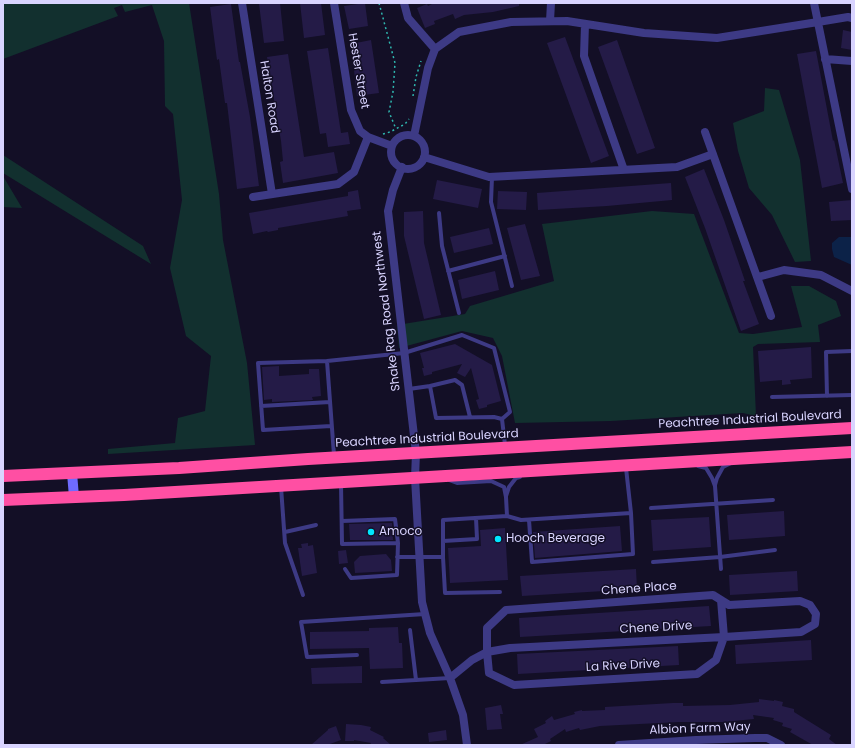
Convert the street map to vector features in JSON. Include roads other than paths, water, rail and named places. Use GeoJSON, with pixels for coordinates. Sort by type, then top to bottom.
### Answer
{"type":"FeatureCollection","features":[{"type":"Feature","properties":{"kind":"highway","name":"Peachtree Industrial Boulevard"},"geometry":{"type":"LineString","coordinates":[[3,476],[179,468],[852,428]]}},
{"type":"Feature","properties":{"kind":"highway"},"geometry":{"type":"LineString","coordinates":[[3,500],[415,478],[852,452]]}},
{"type":"Feature","properties":{"kind":"main road"},"geometry":{"type":"LineString","coordinates":[[72,473],[74,497]]}},
{"type":"Feature","properties":{"kind":"street","name":"Halton Road"},"geometry":{"type":"LineString","coordinates":[[242,3],[272,194]]}},
{"type":"Feature","properties":{"kind":"street","name":"Hester Street"},"geometry":{"type":"LineString","coordinates":[[334,3],[351,110],[360,131],[368,137]]}},
{"type":"Feature","properties":{"kind":"street"},"geometry":{"type":"LineString","coordinates":[[404,3],[408,18],[435,49]]}},
{"type":"Feature","properties":{"kind":"street"},"geometry":{"type":"LineString","coordinates":[[550,21],[551,3]]}},
{"type":"Feature","properties":{"kind":"street"},"geometry":{"type":"LineString","coordinates":[[814,3],[852,189]]}},
{"type":"Feature","properties":{"kind":"street"},"geometry":{"type":"LineString","coordinates":[[414,136],[428,68],[435,49],[459,32],[511,22],[567,21],[644,34],[717,38],[848,17],[852,18]]}},
{"type":"Feature","properties":{"kind":"street"},"geometry":{"type":"LineString","coordinates":[[585,24],[584,56],[624,170]]}},
{"type":"Feature","properties":{"kind":"street"},"geometry":{"type":"LineString","coordinates":[[825,60],[852,61]]}},
{"type":"Feature","properties":{"kind":"street"},"geometry":{"type":"LineString","coordinates":[[705,132],[771,316]]}},
{"type":"Feature","properties":{"kind":"street"},"geometry":{"type":"LineString","coordinates":[[401,136],[414,136],[424,145],[424,157],[415,167],[402,167],[393,159],[392,146],[401,136]]}},
{"type":"Feature","properties":{"kind":"street"},"geometry":{"type":"LineString","coordinates":[[253,196],[338,184],[354,172],[368,137],[392,146]]}},
{"type":"Feature","properties":{"kind":"street"},"geometry":{"type":"LineString","coordinates":[[424,157],[492,177],[677,167],[713,154]]}},
{"type":"Feature","properties":{"kind":"street","name":"Shake Rag Road Northwest"},"geometry":{"type":"LineString","coordinates":[[402,167],[393,190],[388,211],[416,453],[415,478],[422,602],[430,633],[450,678],[463,715],[467,745]]}},
{"type":"Feature","properties":{"kind":"street"},"geometry":{"type":"LineString","coordinates":[[758,277],[784,270],[821,275],[852,291]]}},
{"type":"Feature","properties":{"kind":"street","name":"Chene Place"},"geometry":{"type":"LineString","coordinates":[[487,652],[487,628],[506,610],[713,595],[729,605],[800,601],[810,605],[816,614]]}},
{"type":"Feature","properties":{"kind":"street","name":"La Rive Drive"},"geometry":{"type":"LineString","coordinates":[[487,652],[489,673],[514,685],[697,674],[716,660],[724,636],[721,600]]}},
{"type":"Feature","properties":{"kind":"street","name":"Chene Drive"},"geometry":{"type":"LineString","coordinates":[[450,678],[472,660],[487,652],[510,648],[802,632],[815,624],[816,614]]}},
{"type":"Feature","properties":{"kind":"street","name":"Albion Farm Way"},"geometry":{"type":"LineString","coordinates":[[619,745],[755,742],[767,738],[781,745]]}},
{"type":"Feature","properties":{"kind":"lane"},"geometry":{"type":"LineString","coordinates":[[492,177],[491,202],[512,286]]}},
{"type":"Feature","properties":{"kind":"lane"},"geometry":{"type":"LineString","coordinates":[[439,213],[442,246],[459,313]]}},
{"type":"Feature","properties":{"kind":"lane"},"geometry":{"type":"LineString","coordinates":[[448,271],[505,256]]}},
{"type":"Feature","properties":{"kind":"lane"},"geometry":{"type":"LineString","coordinates":[[332,426],[263,430],[258,362],[326,361],[404,353],[462,335],[494,348],[510,412],[502,419]]}},
{"type":"Feature","properties":{"kind":"lane"},"geometry":{"type":"LineString","coordinates":[[827,396],[826,352],[852,352]]}},
{"type":"Feature","properties":{"kind":"lane"},"geometry":{"type":"LineString","coordinates":[[326,361],[334,458]]}},
{"type":"Feature","properties":{"kind":"lane"},"geometry":{"type":"LineString","coordinates":[[409,389],[455,380],[462,384],[470,417]]}},
{"type":"Feature","properties":{"kind":"lane"},"geometry":{"type":"LineString","coordinates":[[430,386],[436,418],[494,417],[502,419]]}},
{"type":"Feature","properties":{"kind":"lane"},"geometry":{"type":"LineString","coordinates":[[772,398],[852,395]]}},
{"type":"Feature","properties":{"kind":"lane"},"geometry":{"type":"LineString","coordinates":[[261,406],[330,402]]}},
{"type":"Feature","properties":{"kind":"lane"},"geometry":{"type":"LineString","coordinates":[[502,419],[506,448]]}},
{"type":"Feature","properties":{"kind":"lane"},"geometry":{"type":"LineString","coordinates":[[720,569],[715,486],[717,478],[723,467],[747,458]]}},
{"type":"Feature","properties":{"kind":"lane"},"geometry":{"type":"LineString","coordinates":[[644,465],[664,468],[695,466],[706,468],[715,486]]}},
{"type":"Feature","properties":{"kind":"lane"},"geometry":{"type":"LineString","coordinates":[[529,520],[532,562],[633,554],[632,513],[626,466]]}},
{"type":"Feature","properties":{"kind":"lane"},"geometry":{"type":"LineString","coordinates":[[506,496],[509,487],[516,478],[537,471]]}},
{"type":"Feature","properties":{"kind":"lane"},"geometry":{"type":"LineString","coordinates":[[441,476],[457,483],[491,481],[504,487],[508,516]]}},
{"type":"Feature","properties":{"kind":"lane"},"geometry":{"type":"LineString","coordinates":[[340,481],[342,544],[398,543]]}},
{"type":"Feature","properties":{"kind":"lane"},"geometry":{"type":"LineString","coordinates":[[280,485],[285,543],[303,595]]}},
{"type":"Feature","properties":{"kind":"lane"},"geometry":{"type":"LineString","coordinates":[[651,508],[773,500]]}},
{"type":"Feature","properties":{"kind":"lane"},"geometry":{"type":"LineString","coordinates":[[500,592],[446,594],[443,557],[443,520],[508,516],[520,520],[529,520],[632,513]]}},
{"type":"Feature","properties":{"kind":"lane"},"geometry":{"type":"LineString","coordinates":[[443,541],[476,540],[476,518]]}},
{"type":"Feature","properties":{"kind":"lane"},"geometry":{"type":"LineString","coordinates":[[342,521],[395,519],[398,543],[397,576],[351,578],[345,569]]}},
{"type":"Feature","properties":{"kind":"lane"},"geometry":{"type":"LineString","coordinates":[[285,532],[316,525]]}},
{"type":"Feature","properties":{"kind":"lane"},"geometry":{"type":"LineString","coordinates":[[653,562],[720,557],[775,550]]}},
{"type":"Feature","properties":{"kind":"lane"},"geometry":{"type":"LineString","coordinates":[[397,557],[443,557]]}},
{"type":"Feature","properties":{"kind":"lane"},"geometry":{"type":"LineString","coordinates":[[356,655],[307,657],[301,622],[425,614]]}},
{"type":"Feature","properties":{"kind":"lane"},"geometry":{"type":"LineString","coordinates":[[410,630],[416,680]]}},
{"type":"Feature","properties":{"kind":"lane"},"geometry":{"type":"LineString","coordinates":[[382,682],[450,678]]}},
{"type":"Feature","properties":{"kind":"water"},"geometry":{"type":"Polygon","coordinates":[[[839,237],[852,237],[852,265],[834,257],[832,243],[839,237]]]}},
{"type":"Feature","properties":{"kind":"place","name":"Amoco"},"geometry":{"type":"Point","coordinates":[371,532]}},
{"type":"Feature","properties":{"kind":"place","name":"Hooch Beverage"},"geometry":{"type":"Point","coordinates":[498,539]}}]}
